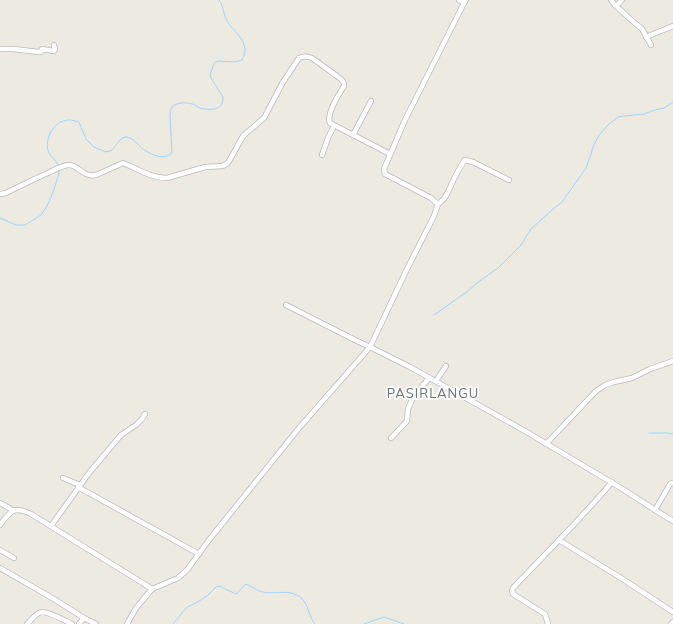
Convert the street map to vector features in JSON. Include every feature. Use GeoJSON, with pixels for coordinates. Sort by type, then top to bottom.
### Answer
{"type":"FeatureCollection","features":[{"type":"Feature","properties":{"kind":"street"},"geometry":{"type":"LineString","coordinates":[[438,204],[431,198],[385,174],[384,169],[405,120],[465,2],[459,0]]}},
{"type":"Feature","properties":{"kind":"street"},"geometry":{"type":"LineString","coordinates":[[611,0],[642,29],[651,46]]}},
{"type":"Feature","properties":{"kind":"street"},"geometry":{"type":"LineString","coordinates":[[616,6],[622,0]]}},
{"type":"Feature","properties":{"kind":"street"},"geometry":{"type":"LineString","coordinates":[[646,37],[673,26]]}},
{"type":"Feature","properties":{"kind":"street"},"geometry":{"type":"LineString","coordinates":[[0,49],[41,52],[42,49],[54,51],[54,45]]}},
{"type":"Feature","properties":{"kind":"street"},"geometry":{"type":"LineString","coordinates":[[0,194],[6,193],[54,170],[68,165],[92,176],[123,163],[155,177],[161,178],[167,178],[205,167],[222,166],[228,163],[231,159],[243,136],[264,118],[283,82],[299,58],[309,56],[341,79],[344,83],[344,86],[328,119],[330,123],[390,154]]}},
{"type":"Feature","properties":{"kind":"street"},"geometry":{"type":"LineString","coordinates":[[353,135],[371,101]]}},
{"type":"Feature","properties":{"kind":"street"},"geometry":{"type":"LineString","coordinates":[[322,155],[334,126]]}},
{"type":"Feature","properties":{"kind":"street"},"geometry":{"type":"LineString","coordinates":[[127,624],[136,608],[152,590],[178,578],[190,568],[209,540],[300,428],[370,347],[434,216],[438,204],[448,192],[465,160],[473,162],[509,180]]}},
{"type":"Feature","properties":{"kind":"street"},"geometry":{"type":"LineString","coordinates":[[286,305],[429,378],[525,431],[612,482],[673,521]]}},
{"type":"Feature","properties":{"kind":"street"},"geometry":{"type":"LineString","coordinates":[[546,444],[601,388],[614,382],[632,378],[650,369],[673,361]]}},
{"type":"Feature","properties":{"kind":"street"},"geometry":{"type":"LineString","coordinates":[[436,382],[446,366]]}},
{"type":"Feature","properties":{"kind":"street"},"geometry":{"type":"LineString","coordinates":[[391,438],[407,421],[408,409],[414,396],[429,378]]}},
{"type":"Feature","properties":{"kind":"street"},"geometry":{"type":"LineString","coordinates":[[51,526],[89,473],[121,435],[136,426],[145,414]]}},
{"type":"Feature","properties":{"kind":"street"},"geometry":{"type":"LineString","coordinates":[[62,478],[79,486],[199,554]]}},
{"type":"Feature","properties":{"kind":"street"},"geometry":{"type":"LineString","coordinates":[[548,624],[544,614],[513,594],[512,590],[535,564],[597,501],[612,482]]}},
{"type":"Feature","properties":{"kind":"street"},"geometry":{"type":"LineString","coordinates":[[655,510],[670,484],[673,483]]}},
{"type":"Feature","properties":{"kind":"street"},"geometry":{"type":"LineString","coordinates":[[0,503],[13,511]]}},
{"type":"Feature","properties":{"kind":"street"},"geometry":{"type":"LineString","coordinates":[[0,525],[13,511],[18,510],[25,512],[51,526],[152,590]]}},
{"type":"Feature","properties":{"kind":"street"},"geometry":{"type":"LineString","coordinates":[[559,540],[673,612]]}},
{"type":"Feature","properties":{"kind":"street"},"geometry":{"type":"LineString","coordinates":[[0,550],[14,558]]}},
{"type":"Feature","properties":{"kind":"street"},"geometry":{"type":"LineString","coordinates":[[0,568],[96,624]]}},
{"type":"Feature","properties":{"kind":"street"},"geometry":{"type":"LineString","coordinates":[[27,624],[38,613],[42,612],[72,624]]}},
{"type":"Feature","properties":{"kind":"street"},"geometry":{"type":"LineString","coordinates":[[78,624],[84,618]]}},
{"type":"Feature","properties":{"kind":"waterway"},"geometry":{"type":"LineString","coordinates":[[59,166],[49,153],[47,142],[54,127],[64,121],[70,120],[79,122],[86,139],[94,147],[106,152],[112,150],[124,137],[129,137],[143,150],[156,156],[163,157],[172,153],[170,115],[171,109],[175,105],[187,103],[206,109],[216,109],[221,106],[223,97],[210,75],[213,66],[215,62],[219,61],[235,62],[242,60],[245,50],[241,38],[227,21],[219,0]]}},
{"type":"Feature","properties":{"kind":"waterway"},"geometry":{"type":"LineString","coordinates":[[434,315],[498,268],[521,245],[531,229],[562,202],[586,168],[595,142],[608,125],[618,117],[644,114],[664,108],[673,102]]}},
{"type":"Feature","properties":{"kind":"waterway"},"geometry":{"type":"LineString","coordinates":[[0,218],[16,225],[25,225],[41,215],[53,192],[59,174],[59,169]]}},
{"type":"Feature","properties":{"kind":"waterway"},"geometry":{"type":"LineString","coordinates":[[649,433],[673,434]]}},
{"type":"Feature","properties":{"kind":"waterway"},"geometry":{"type":"LineString","coordinates":[[173,624],[187,607],[207,596],[216,587],[219,586],[236,594],[246,584],[263,592],[285,592],[295,594],[304,601],[315,624]]}},
{"type":"Feature","properties":{"kind":"waterway"},"geometry":{"type":"LineString","coordinates":[[364,624],[384,617],[404,624]]}},
{"type":"Feature","properties":{"kind":"district","name":"PASIRLANGU"},"geometry":{"type":"Point","coordinates":[433,393]}}]}
